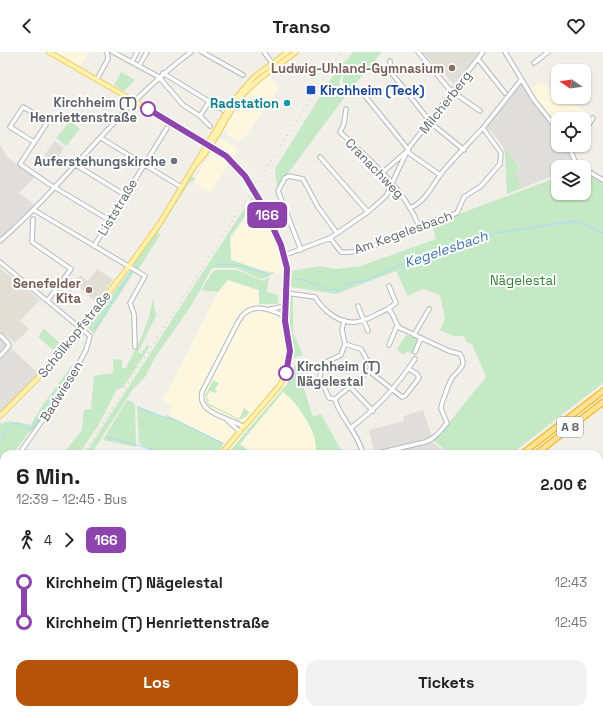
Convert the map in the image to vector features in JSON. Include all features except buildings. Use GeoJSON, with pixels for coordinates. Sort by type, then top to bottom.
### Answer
{"type":"FeatureCollection","features":[{"type":"Feature","properties":{"kind":"highway","name":"A 8"},"geometry":{"type":"LineString","coordinates":[[527,450],[603,391]]}},
{"type":"Feature","properties":{"kind":"highway","name":"A 8"},"geometry":{"type":"LineString","coordinates":[[541,450],[603,402]]}},
{"type":"Feature","properties":{"kind":"main road"},"geometry":{"type":"LineString","coordinates":[[49,52],[135,101],[226,156],[245,176],[259,198],[285,255],[287,268],[285,316],[290,351],[288,368],[280,385],[224,450]]}},
{"type":"Feature","properties":{"kind":"main road","name":"Schöllkopfstraße"},"geometry":{"type":"LineString","coordinates":[[0,416],[54,362],[129,266],[160,223],[234,100],[254,77],[288,52]]}},
{"type":"Feature","properties":{"kind":"main road","name":"Schöllkopfstraße"},"geometry":{"type":"LineString","coordinates":[[194,166],[205,154],[229,114],[244,93],[256,81],[296,52]]}},
{"type":"Feature","properties":{"kind":"street"},"geometry":{"type":"LineString","coordinates":[[97,79],[108,59],[106,52]]}},
{"type":"Feature","properties":{"kind":"street"},"geometry":{"type":"LineString","coordinates":[[113,52],[159,77],[183,105],[200,116],[210,126]]}},
{"type":"Feature","properties":{"kind":"street"},"geometry":{"type":"LineString","coordinates":[[132,62],[137,52]]}},
{"type":"Feature","properties":{"kind":"street"},"geometry":{"type":"LineString","coordinates":[[139,66],[147,52]]}},
{"type":"Feature","properties":{"kind":"street"},"geometry":{"type":"LineString","coordinates":[[0,241],[34,210],[163,73],[191,52]]}},
{"type":"Feature","properties":{"kind":"street"},"geometry":{"type":"LineString","coordinates":[[202,52],[243,74]]}},
{"type":"Feature","properties":{"kind":"street"},"geometry":{"type":"LineString","coordinates":[[264,52],[275,67]]}},
{"type":"Feature","properties":{"kind":"street"},"geometry":{"type":"LineString","coordinates":[[418,52],[450,90],[454,91],[480,112]]}},
{"type":"Feature","properties":{"kind":"street","name":"Milcherberg"},"geometry":{"type":"LineString","coordinates":[[383,172],[407,150],[483,52]]}},
{"type":"Feature","properties":{"kind":"street"},"geometry":{"type":"LineString","coordinates":[[505,52],[534,100],[551,121]]}},
{"type":"Feature","properties":{"kind":"street"},"geometry":{"type":"LineString","coordinates":[[534,63],[548,52]]}},
{"type":"Feature","properties":{"kind":"street"},"geometry":{"type":"LineString","coordinates":[[478,59],[505,93]]}},
{"type":"Feature","properties":{"kind":"street"},"geometry":{"type":"LineString","coordinates":[[390,61],[390,71],[430,120],[464,150]]}},
{"type":"Feature","properties":{"kind":"street"},"geometry":{"type":"LineString","coordinates":[[163,73],[223,110]]}},
{"type":"Feature","properties":{"kind":"street","name":"Am Kegelesbach"},"geometry":{"type":"LineString","coordinates":[[330,238],[341,252],[346,253],[365,249],[419,226],[457,213],[464,197],[480,186],[500,164],[501,153],[483,128],[521,80]]}},
{"type":"Feature","properties":{"kind":"street"},"geometry":{"type":"LineString","coordinates":[[366,97],[409,153],[440,175]]}},
{"type":"Feature","properties":{"kind":"street"},"geometry":{"type":"LineString","coordinates":[[200,116],[209,102]]}},
{"type":"Feature","properties":{"kind":"street"},"geometry":{"type":"LineString","coordinates":[[7,132],[23,107],[48,121],[20,164],[55,188],[109,220]]}},
{"type":"Feature","properties":{"kind":"street","name":"Cranachweg"},"geometry":{"type":"LineString","coordinates":[[346,109],[344,124],[340,132],[383,172],[412,207],[419,226]]}},
{"type":"Feature","properties":{"kind":"street"},"geometry":{"type":"LineString","coordinates":[[10,127],[34,142]]}},
{"type":"Feature","properties":{"kind":"street","name":"Liststraße"},"geometry":{"type":"LineString","coordinates":[[94,246],[124,195],[167,128]]}},
{"type":"Feature","properties":{"kind":"street"},"geometry":{"type":"LineString","coordinates":[[412,207],[417,204],[431,189],[440,175],[482,129]]}},
{"type":"Feature","properties":{"kind":"street"},"geometry":{"type":"LineString","coordinates":[[101,138],[181,187]]}},
{"type":"Feature","properties":{"kind":"street","name":"Milcherberg"},"geometry":{"type":"LineString","coordinates":[[285,255],[330,238],[368,212],[386,196],[393,184],[407,150]]}},
{"type":"Feature","properties":{"kind":"street"},"geometry":{"type":"LineString","coordinates":[[571,153],[576,160]]}},
{"type":"Feature","properties":{"kind":"street"},"geometry":{"type":"LineString","coordinates":[[320,157],[368,212]]}},
{"type":"Feature","properties":{"kind":"street"},"geometry":{"type":"LineString","coordinates":[[76,165],[124,195]]}},
{"type":"Feature","properties":{"kind":"street"},"geometry":{"type":"LineString","coordinates":[[591,173],[603,180]]}},
{"type":"Feature","properties":{"kind":"street"},"geometry":{"type":"LineString","coordinates":[[301,250],[278,191],[285,178],[290,176],[303,179],[318,207],[337,233]]}},
{"type":"Feature","properties":{"kind":"street"},"geometry":{"type":"LineString","coordinates":[[34,210],[145,276],[130,303],[134,314],[135,346]]}},
{"type":"Feature","properties":{"kind":"street"},"geometry":{"type":"LineString","coordinates":[[32,219],[32,242],[71,269],[48,300]]}},
{"type":"Feature","properties":{"kind":"street"},"geometry":{"type":"LineString","coordinates":[[0,262],[81,327]]}},
{"type":"Feature","properties":{"kind":"street"},"geometry":{"type":"LineString","coordinates":[[286,293],[315,297],[328,312],[344,320],[356,322],[364,320],[396,304],[389,286]]}},
{"type":"Feature","properties":{"kind":"street"},"geometry":{"type":"LineString","coordinates":[[270,309],[285,306]]}},
{"type":"Feature","properties":{"kind":"street"},"geometry":{"type":"LineString","coordinates":[[358,306],[368,331]]}},
{"type":"Feature","properties":{"kind":"street"},"geometry":{"type":"LineString","coordinates":[[244,427],[210,411],[203,405],[201,397],[204,387],[240,319],[252,308],[262,307],[285,316]]}},
{"type":"Feature","properties":{"kind":"street"},"geometry":{"type":"LineString","coordinates":[[388,309],[392,312],[397,326],[389,345]]}},
{"type":"Feature","properties":{"kind":"street"},"geometry":{"type":"LineString","coordinates":[[414,334],[428,309]]}},
{"type":"Feature","properties":{"kind":"street"},"geometry":{"type":"LineString","coordinates":[[344,320],[342,330],[345,344],[341,355],[322,364],[319,373],[329,398],[335,399],[351,388],[369,371],[370,367],[361,349],[345,344]]}},
{"type":"Feature","properties":{"kind":"street"},"geometry":{"type":"LineString","coordinates":[[392,450],[431,441],[447,423],[441,405],[452,377],[461,369],[464,360],[460,354],[449,351],[397,326]]}},
{"type":"Feature","properties":{"kind":"street","name":"Badwiesen"},"geometry":{"type":"LineString","coordinates":[[22,450],[57,401],[86,350],[90,336],[81,327]]}},
{"type":"Feature","properties":{"kind":"street"},"geometry":{"type":"LineString","coordinates":[[0,335],[9,346],[0,356]]}},
{"type":"Feature","properties":{"kind":"street"},"geometry":{"type":"LineString","coordinates":[[415,352],[421,338]]}},
{"type":"Feature","properties":{"kind":"street"},"geometry":{"type":"LineString","coordinates":[[352,427],[374,411],[393,390],[415,360]]}},
{"type":"Feature","properties":{"kind":"street"},"geometry":{"type":"LineString","coordinates":[[369,371],[402,397],[405,396],[419,378],[417,374],[408,369]]}},
{"type":"Feature","properties":{"kind":"street"},"geometry":{"type":"LineString","coordinates":[[351,388],[374,411]]}},
{"type":"Feature","properties":{"kind":"street"},"geometry":{"type":"LineString","coordinates":[[335,399],[336,404],[352,427],[361,450]]}},
{"type":"Feature","properties":{"kind":"street"},"geometry":{"type":"LineString","coordinates":[[225,418],[240,432]]}},
{"type":"Feature","properties":{"kind":"shaded area"},"geometry":{"type":"Polygon","coordinates":[[[51,52],[89,52],[80,68],[51,52]]]}},
{"type":"Feature","properties":{"kind":"shaded area","name":"Ludwig-Uhland-Gymnasium"},"geometry":{"type":"Polygon","coordinates":[[[422,52],[479,52],[454,84],[422,52]]]}},
{"type":"Feature","properties":{"kind":"shaded area"},"geometry":{"type":"Polygon","coordinates":[[[270,75],[278,89],[243,140],[238,141],[227,134],[225,130],[227,125],[242,101],[258,83],[270,75]]]}},
{"type":"Feature","properties":{"kind":"shaded area"},"geometry":{"type":"Polygon","coordinates":[[[521,81],[551,122],[551,152],[570,152],[573,160],[551,160],[551,177],[522,188],[516,173],[520,168],[489,129],[487,131],[485,128],[521,81]]]}},
{"type":"Feature","properties":{"kind":"shaded area"},"geometry":{"type":"Polygon","coordinates":[[[540,82],[551,89],[551,104],[574,104],[587,112],[551,112],[551,122],[528,91],[540,82]]]}},
{"type":"Feature","properties":{"kind":"shaded area"},"geometry":{"type":"Polygon","coordinates":[[[591,115],[596,118],[591,126],[591,115]]]}},
{"type":"Feature","properties":{"kind":"shaded area"},"geometry":{"type":"Polygon","coordinates":[[[219,139],[225,140],[238,149],[210,193],[193,182],[219,139]]]}},
{"type":"Feature","properties":{"kind":"shaded area"},"geometry":{"type":"Polygon","coordinates":[[[55,141],[64,148],[54,163],[44,155],[55,141]]]}},
{"type":"Feature","properties":{"kind":"shaded area"},"geometry":{"type":"Polygon","coordinates":[[[0,145],[7,157],[35,177],[19,193],[35,205],[0,237],[0,145]]]}},
{"type":"Feature","properties":{"kind":"shaded area"},"geometry":{"type":"Polygon","coordinates":[[[257,201],[280,253],[284,270],[283,274],[259,270],[232,260],[231,240],[257,201]]]}},
{"type":"Feature","properties":{"kind":"shaded area"},"geometry":{"type":"Polygon","coordinates":[[[0,268],[40,300],[20,321],[29,329],[15,343],[0,331],[0,268]]]}},
{"type":"Feature","properties":{"kind":"shaded area"},"geometry":{"type":"Polygon","coordinates":[[[97,269],[113,280],[96,302],[74,284],[80,275],[88,281],[97,269]]]}},
{"type":"Feature","properties":{"kind":"shaded area"},"geometry":{"type":"Polygon","coordinates":[[[227,280],[258,290],[259,311],[277,315],[281,321],[287,352],[320,450],[229,450],[167,417],[172,405],[163,400],[218,292],[227,280]]]}},
{"type":"Feature","properties":{"kind":"shaded area"},"geometry":{"type":"Polygon","coordinates":[[[0,338],[39,374],[0,413],[0,338]]]}},
{"type":"Feature","properties":{"kind":"shaded area"},"geometry":{"type":"Polygon","coordinates":[[[423,410],[432,437],[374,450],[369,430],[404,421],[404,416],[423,410]]]}},
{"type":"Feature","properties":{"kind":"shaded area"},"geometry":{"type":"Polygon","coordinates":[[[432,442],[443,450],[397,450],[432,442]]]}},
{"type":"Feature","properties":{"kind":"green space"},"geometry":{"type":"Polygon","coordinates":[[[353,52],[382,52],[345,96],[343,84],[344,72],[347,61],[353,52]]]}},
{"type":"Feature","properties":{"kind":"green space"},"geometry":{"type":"Polygon","coordinates":[[[349,57],[339,82],[344,98],[277,188],[275,169],[337,69],[349,57]]]}},
{"type":"Feature","properties":{"kind":"green space"},"geometry":{"type":"Polygon","coordinates":[[[121,72],[135,80],[124,91],[114,85],[121,72]]]}},
{"type":"Feature","properties":{"kind":"green space"},"geometry":{"type":"Polygon","coordinates":[[[70,121],[80,129],[66,146],[56,138],[70,121]]]}},
{"type":"Feature","properties":{"kind":"green space"},"geometry":{"type":"Polygon","coordinates":[[[503,146],[520,169],[516,173],[522,188],[507,194],[505,153],[503,146]]]}},
{"type":"Feature","properties":{"kind":"green space"},"geometry":{"type":"Polygon","coordinates":[[[191,176],[195,178],[193,182],[190,181],[158,232],[160,235],[138,270],[134,266],[134,263],[156,233],[191,176]]]}},
{"type":"Feature","properties":{"kind":"green space","name":"Nägelestal"},"geometry":{"type":"Polygon","coordinates":[[[591,176],[603,184],[603,383],[516,450],[445,450],[434,441],[486,377],[472,344],[467,343],[464,336],[453,336],[440,330],[445,318],[440,295],[422,289],[408,296],[396,271],[336,294],[291,287],[292,271],[319,266],[336,269],[361,266],[436,239],[432,224],[551,180],[551,200],[591,200],[591,176]]]}},
{"type":"Feature","properties":{"kind":"green space"},"geometry":{"type":"Polygon","coordinates":[[[253,195],[261,211],[264,224],[261,225],[258,214],[250,209],[230,237],[231,260],[270,273],[273,271],[274,273],[260,279],[237,268],[212,268],[191,306],[156,356],[145,377],[133,389],[94,450],[88,450],[253,195]]]}},
{"type":"Feature","properties":{"kind":"green space"},"geometry":{"type":"Polygon","coordinates":[[[131,270],[134,272],[94,334],[87,327],[95,316],[100,313],[98,312],[131,270]]]}},
{"type":"Feature","properties":{"kind":"green space"},"geometry":{"type":"Polygon","coordinates":[[[214,270],[237,270],[263,281],[269,277],[267,292],[278,295],[278,303],[280,304],[259,304],[259,290],[228,280],[218,292],[201,290],[214,270]]]}},
{"type":"Feature","properties":{"kind":"green space"},"geometry":{"type":"Polygon","coordinates":[[[289,296],[293,296],[293,333],[303,355],[293,358],[288,318],[289,296]]]}},
{"type":"Feature","properties":{"kind":"green space"},"geometry":{"type":"Polygon","coordinates":[[[153,298],[156,316],[138,352],[141,354],[147,345],[150,346],[123,388],[117,389],[99,424],[82,450],[66,450],[82,430],[84,410],[91,409],[94,376],[113,373],[113,359],[122,360],[122,368],[125,369],[139,343],[153,298]]]}},
{"type":"Feature","properties":{"kind":"green space"},"geometry":{"type":"Polygon","coordinates":[[[44,329],[60,343],[54,351],[38,337],[44,329]]]}},
{"type":"Feature","properties":{"kind":"green space"},"geometry":{"type":"Polygon","coordinates":[[[406,335],[418,339],[412,354],[407,351],[403,355],[397,349],[406,335]]]}},
{"type":"Feature","properties":{"kind":"green space"},"geometry":{"type":"Polygon","coordinates":[[[296,363],[315,424],[313,417],[321,414],[340,448],[343,450],[316,450],[311,429],[301,411],[283,392],[240,444],[248,450],[230,450],[287,384],[296,363]]]}},
{"type":"Feature","properties":{"kind":"green space"},"geometry":{"type":"Polygon","coordinates":[[[72,365],[75,366],[34,430],[29,432],[16,450],[0,450],[0,422],[1,424],[10,421],[31,425],[42,406],[72,365]]]}},
{"type":"Feature","properties":{"kind":"green space"},"geometry":{"type":"Polygon","coordinates":[[[213,380],[219,383],[215,389],[217,391],[216,393],[210,391],[206,398],[209,400],[208,403],[239,419],[244,408],[249,412],[251,411],[244,418],[239,420],[208,405],[205,396],[213,380]]]}},
{"type":"Feature","properties":{"kind":"green space"},"geometry":{"type":"Polygon","coordinates":[[[127,400],[133,402],[135,406],[136,447],[103,440],[127,400]]]}},
{"type":"Feature","properties":{"kind":"green space"},"geometry":{"type":"Polygon","coordinates":[[[137,406],[165,417],[167,415],[224,443],[220,450],[153,450],[139,443],[137,406]]]}},
{"type":"Feature","properties":{"kind":"waterway","name":"Kegelesbach"},"geometry":{"type":"LineString","coordinates":[[294,279],[304,280],[328,290],[340,290],[347,284],[367,280],[412,260],[461,246],[495,233],[576,221],[603,233]]}},
{"type":"Feature","properties":{"kind":"waterway","name":"Kegelesbach"},"geometry":{"type":"LineString","coordinates":[[217,264],[236,265],[269,274]]}},
{"type":"Feature","properties":{"kind":"waterway","name":"Kegelesbach"},"geometry":{"type":"LineString","coordinates":[[94,330],[131,272]]}},
{"type":"Feature","properties":{"kind":"waterway","name":"Kegelesbach"},"geometry":{"type":"LineString","coordinates":[[0,442],[7,429],[13,424],[20,424],[29,429],[34,427],[71,371]]}},
{"type":"Feature","properties":{"kind":"waterway"},"geometry":{"type":"LineString","coordinates":[[138,407],[165,418],[173,419],[222,443]]}},
{"type":"Feature","properties":{"kind":"waterway"},"geometry":{"type":"LineString","coordinates":[[107,437],[154,450]]}},
{"type":"Feature","properties":{"kind":"railway"},"geometry":{"type":"LineString","coordinates":[[86,450],[341,52]]}},
{"type":"Feature","properties":{"kind":"bus line","name":"166"},"geometry":{"type":"LineString","coordinates":[[148,109],[206,142],[226,156],[251,184],[263,206],[285,255],[287,268],[285,321],[290,351],[286,373]]}},
{"type":"Feature","properties":{"kind":"place","name":"Ludwig-Uhland-Gymnasium"},"geometry":{"type":"Point","coordinates":[452,68]}},
{"type":"Feature","properties":{"kind":"place","name":"Kirchheim (Teck)"},"geometry":{"type":"Point","coordinates":[311,90]}},
{"type":"Feature","properties":{"kind":"place","name":"Radstation"},"geometry":{"type":"Point","coordinates":[287,103]}},
{"type":"Feature","properties":{"kind":"place","name":"Kirchheim (T) Henriettenstraße"},"geometry":{"type":"Point","coordinates":[148,109]}},
{"type":"Feature","properties":{"kind":"place","name":"Auferstehungskirche"},"geometry":{"type":"Point","coordinates":[174,161]}},
{"type":"Feature","properties":{"kind":"place","name":"Senefelder Kita"},"geometry":{"type":"Point","coordinates":[89,290]}},
{"type":"Feature","properties":{"kind":"place","name":"Kirchheim (T) Nägelestal"},"geometry":{"type":"Point","coordinates":[286,373]}}]}
